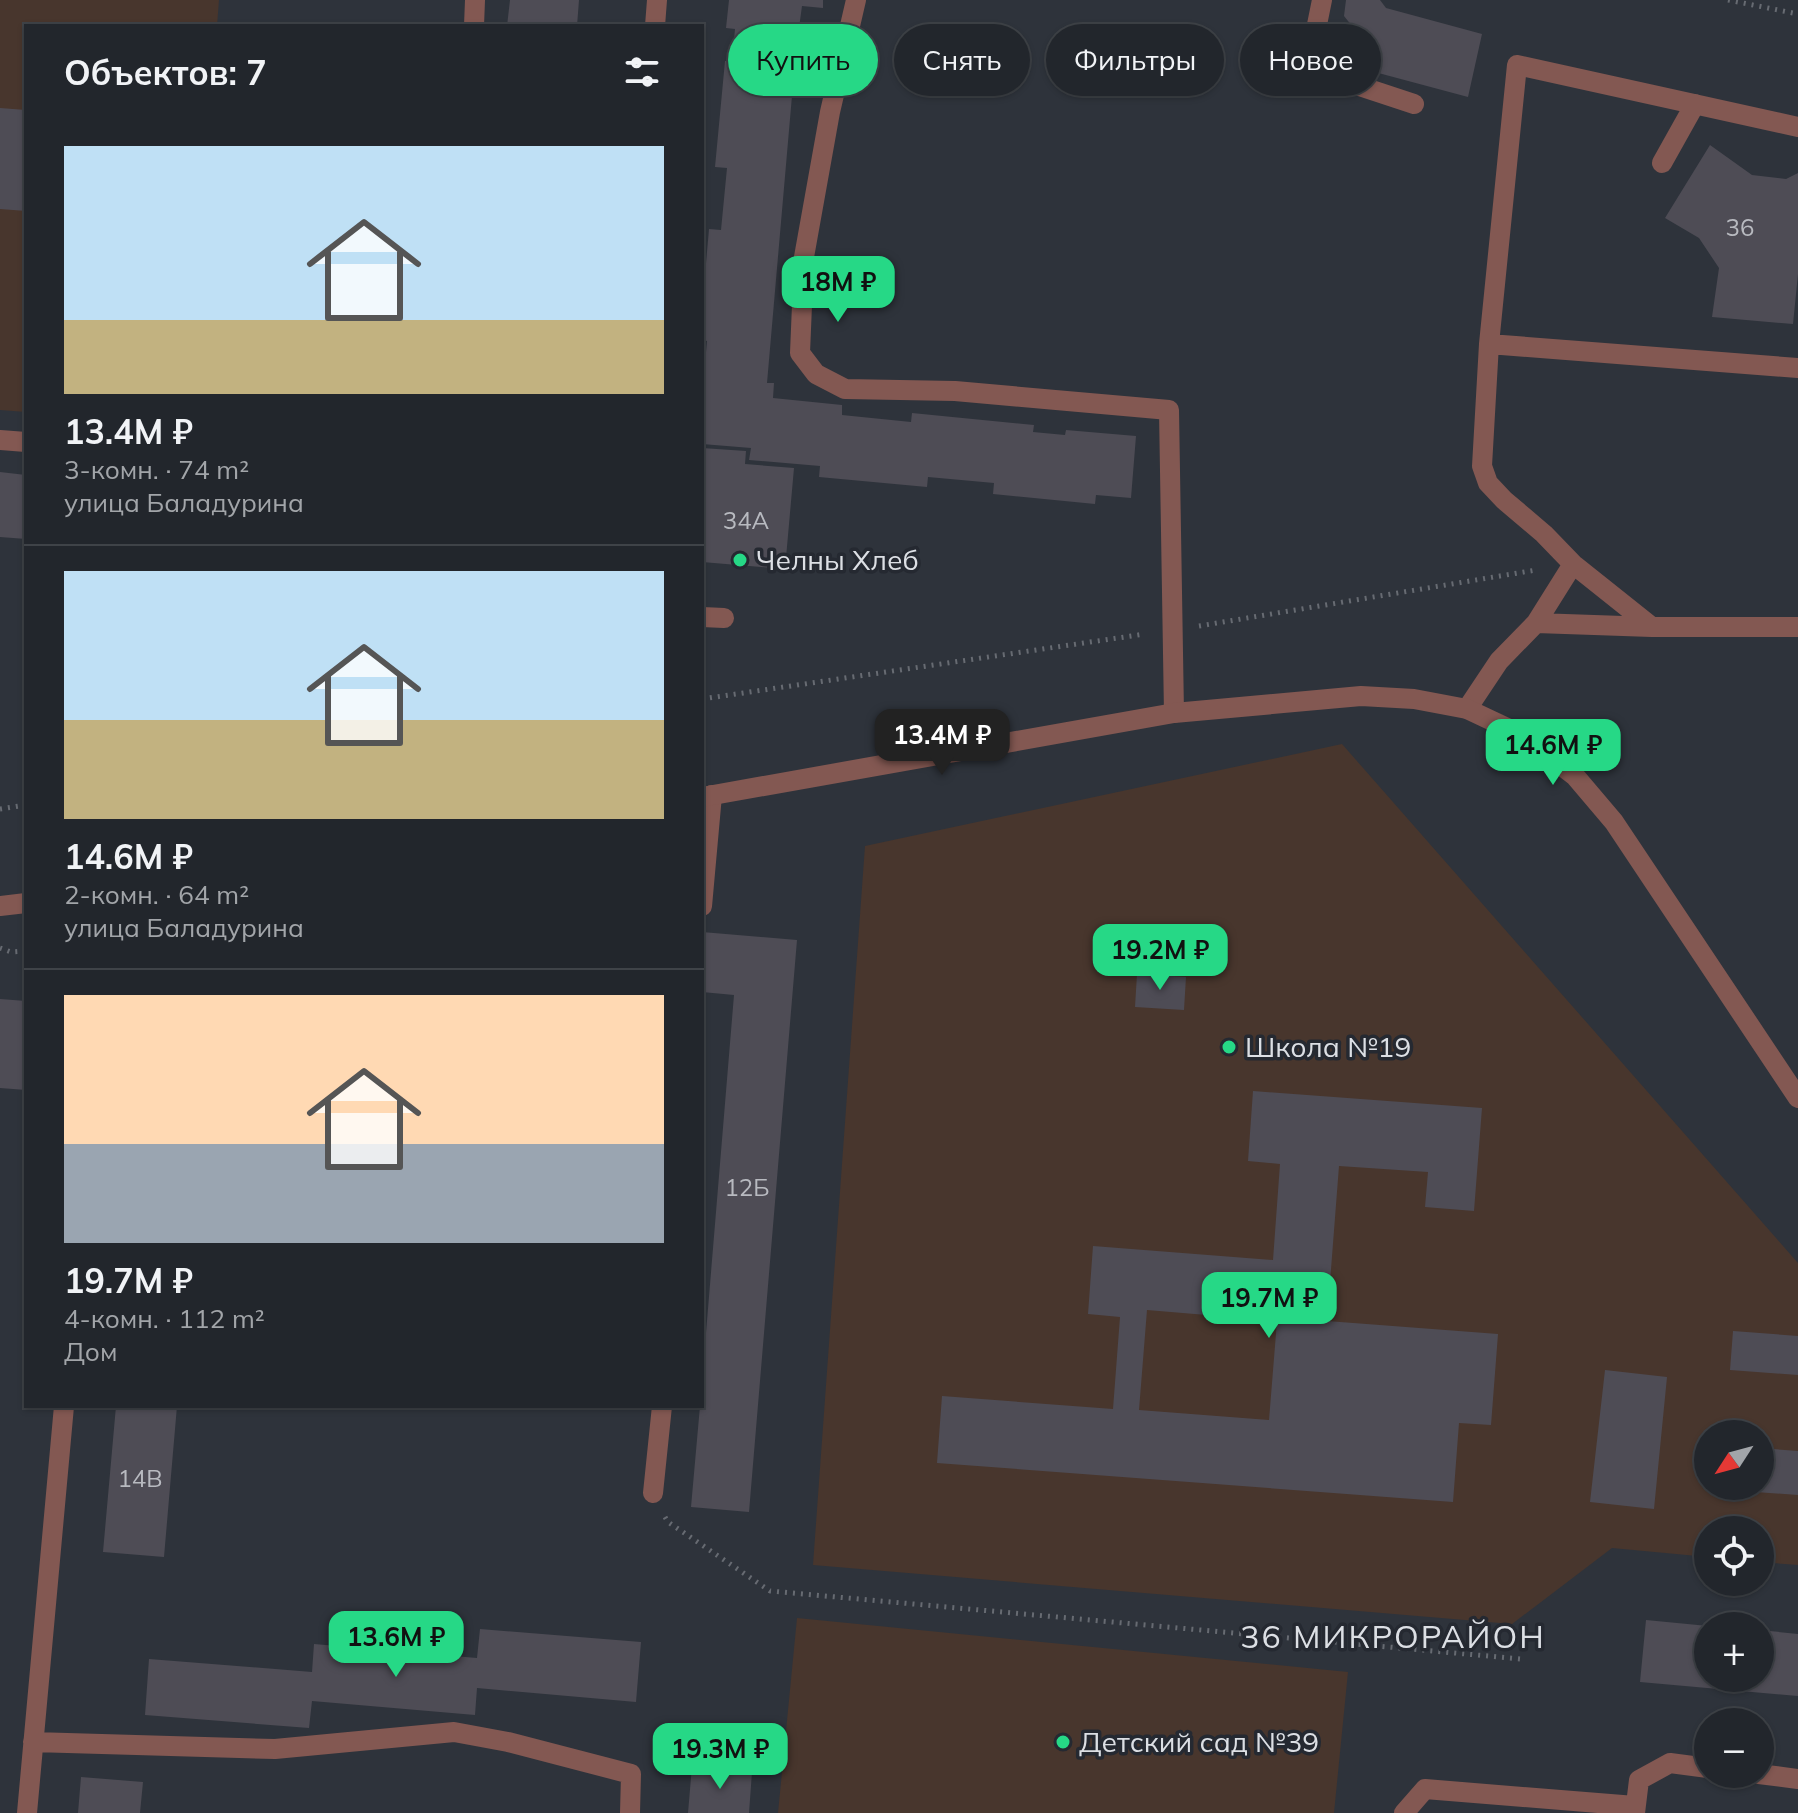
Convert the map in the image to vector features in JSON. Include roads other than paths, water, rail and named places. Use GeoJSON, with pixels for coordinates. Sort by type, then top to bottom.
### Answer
{"type":"FeatureCollection","features":[{"type":"Feature","properties":{"kind":"street"},"geometry":{"type":"LineString","coordinates":[[474,24],[475,0]]}},
{"type":"Feature","properties":{"kind":"street"},"geometry":{"type":"LineString","coordinates":[[655,24],[657,0]]}},
{"type":"Feature","properties":{"kind":"street"},"geometry":{"type":"LineString","coordinates":[[856,0],[830,112],[804,257],[800,353],[816,374],[845,389],[955,391],[1169,410],[1174,713]]}},
{"type":"Feature","properties":{"kind":"street"},"geometry":{"type":"LineString","coordinates":[[1322,0],[1308,69],[1414,104]]}},
{"type":"Feature","properties":{"kind":"street"},"geometry":{"type":"LineString","coordinates":[[1652,627],[1573,564],[1504,500],[1488,483],[1482,466],[1489,344],[1517,65],[1798,127]]}},
{"type":"Feature","properties":{"kind":"street"},"geometry":{"type":"LineString","coordinates":[[1662,163],[1695,104]]}},
{"type":"Feature","properties":{"kind":"street"},"geometry":{"type":"LineString","coordinates":[[1489,344],[1798,368]]}},
{"type":"Feature","properties":{"kind":"street"},"geometry":{"type":"LineString","coordinates":[[0,440],[24,442]]}},
{"type":"Feature","properties":{"kind":"street"},"geometry":{"type":"LineString","coordinates":[[1467,709],[1499,661],[1536,623],[1573,564]]}},
{"type":"Feature","properties":{"kind":"street"},"geometry":{"type":"LineString","coordinates":[[704,617],[724,618]]}},
{"type":"Feature","properties":{"kind":"street"},"geometry":{"type":"LineString","coordinates":[[1536,623],[1798,627]]}},
{"type":"Feature","properties":{"kind":"street"},"geometry":{"type":"LineString","coordinates":[[704,862],[707,796],[1174,713],[1361,696],[1414,699],[1467,709],[1520,734],[1575,776],[1614,822],[1798,1098]]}},
{"type":"Feature","properties":{"kind":"street"},"geometry":{"type":"LineString","coordinates":[[0,906],[24,903]]}},
{"type":"Feature","properties":{"kind":"street"},"geometry":{"type":"LineString","coordinates":[[27,1813],[64,1408]]}},
{"type":"Feature","properties":{"kind":"street"},"geometry":{"type":"LineString","coordinates":[[653,1493],[662,1408]]}},
{"type":"Feature","properties":{"kind":"street"},"geometry":{"type":"LineString","coordinates":[[33,1742],[275,1749],[454,1732],[508,1742],[631,1774],[630,1813]]}},
{"type":"Feature","properties":{"kind":"street"},"geometry":{"type":"LineString","coordinates":[[1404,1813],[1425,1789],[1635,1810],[1639,1780],[1670,1763],[1694,1766]]}},
{"type":"Feature","properties":{"kind":"street"},"geometry":{"type":"LineString","coordinates":[[1774,1776],[1798,1779]]}},
{"type":"Feature","properties":{"kind":"place","name":"Челны Хлеб"},"geometry":{"type":"Point","coordinates":[740,560]}},
{"type":"Feature","properties":{"kind":"place","name":"Школа №19"},"geometry":{"type":"Point","coordinates":[1229,1047]}},
{"type":"Feature","properties":{"kind":"place","name":"Детский сад №39"},"geometry":{"type":"Point","coordinates":[1063,1742]}},
{"type":"Feature","properties":{"kind":"district","name":"36 МИКРОРАЙОН"},"geometry":{"type":"Point","coordinates":[1393,1637]}}]}
